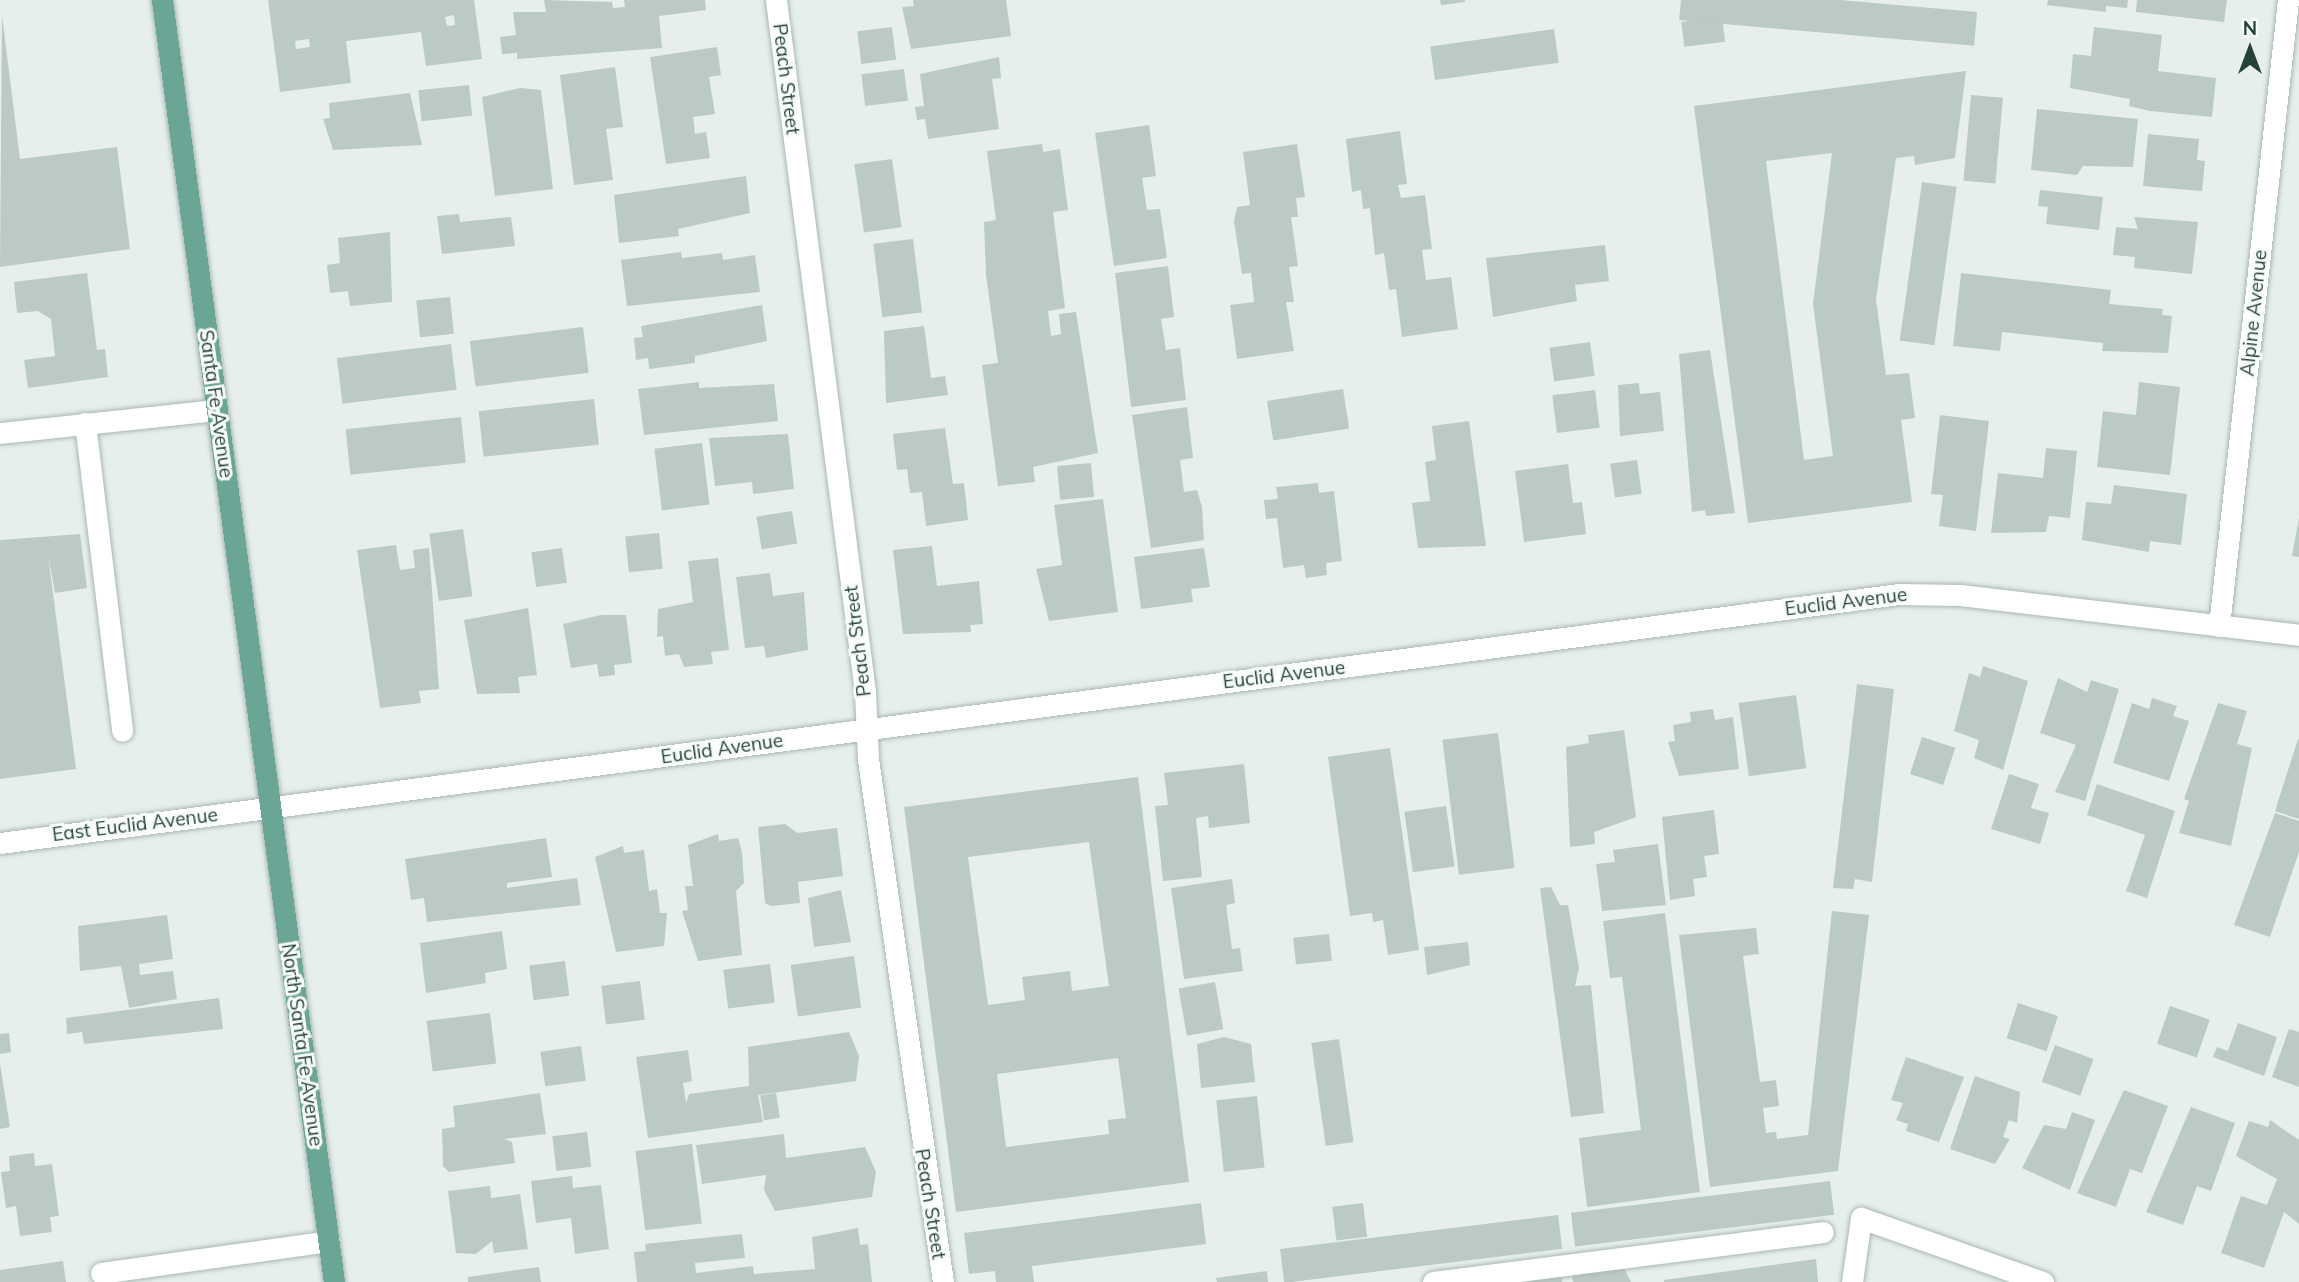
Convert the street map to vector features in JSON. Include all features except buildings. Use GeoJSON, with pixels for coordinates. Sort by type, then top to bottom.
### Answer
{"type":"FeatureCollection","features":[{"type":"Feature","properties":{"kind":"main road","name":"Santa Fe Avenue"},"geometry":{"type":"LineString","coordinates":[[162,0],[270,808]]}},
{"type":"Feature","properties":{"kind":"main road","name":"North Santa Fe Avenue"},"geometry":{"type":"LineString","coordinates":[[270,808],[334,1282]]}},
{"type":"Feature","properties":{"kind":"street","name":"Peach Street"},"geometry":{"type":"LineString","coordinates":[[776,0],[866,730],[943,1282]]}},
{"type":"Feature","properties":{"kind":"street","name":"Alpine Avenue"},"geometry":{"type":"LineString","coordinates":[[2218,626],[2288,0]]}},
{"type":"Feature","properties":{"kind":"street"},"geometry":{"type":"LineString","coordinates":[[0,433],[217,410]]}},
{"type":"Feature","properties":{"kind":"street"},"geometry":{"type":"LineString","coordinates":[[85,423],[122,731]]}},
{"type":"Feature","properties":{"kind":"street","name":"Euclid Avenue"},"geometry":{"type":"LineString","coordinates":[[270,808],[1898,594],[1960,595],[2299,635]]}},
{"type":"Feature","properties":{"kind":"street","name":"East Euclid Avenue"},"geometry":{"type":"LineString","coordinates":[[0,843],[270,808]]}},
{"type":"Feature","properties":{"kind":"street"},"geometry":{"type":"LineString","coordinates":[[1852,1282],[1861,1218],[2043,1282]]}},
{"type":"Feature","properties":{"kind":"street"},"geometry":{"type":"LineString","coordinates":[[1433,1282],[1824,1232]]}},
{"type":"Feature","properties":{"kind":"street"},"geometry":{"type":"LineString","coordinates":[[100,1273],[329,1241]]}}]}
